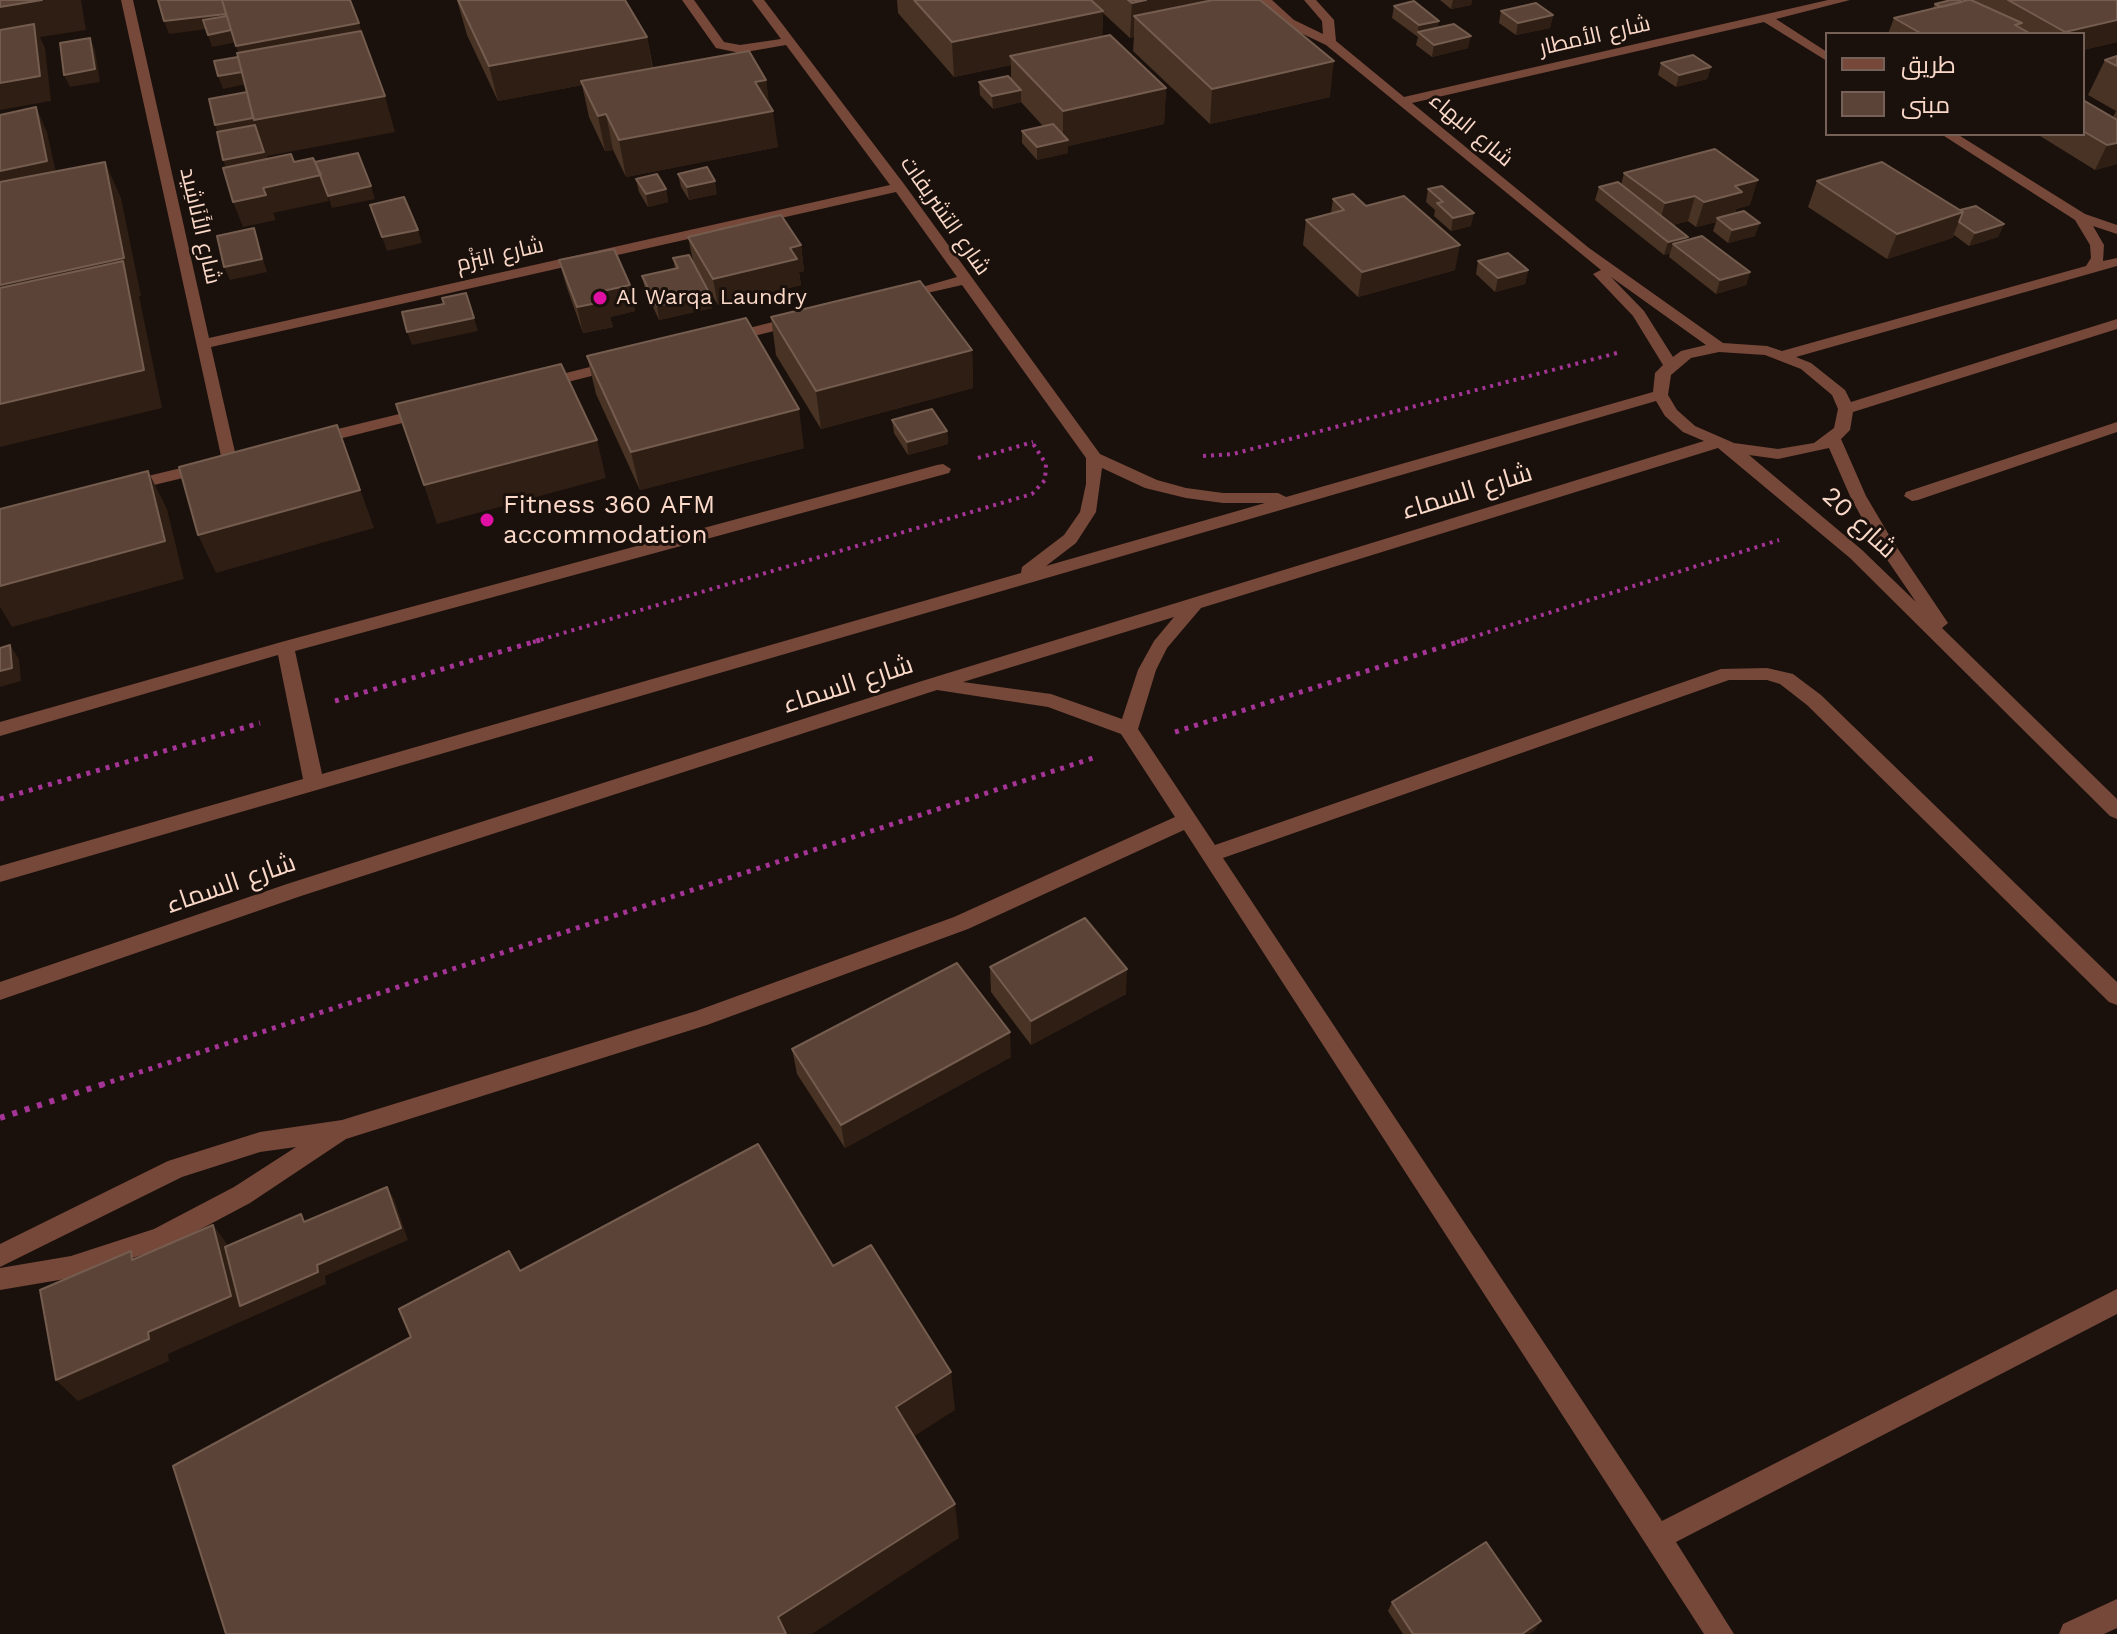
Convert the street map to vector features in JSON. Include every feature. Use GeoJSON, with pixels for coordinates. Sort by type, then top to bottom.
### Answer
{"type":"FeatureCollection","features":[{"type":"Feature","properties":{"kind":"street","name":"شارع الأَنَاشِيد"},"geometry":{"type":"LineString","coordinates":[[107,492],[236,459],[204,344],[127,0]]}},
{"type":"Feature","properties":{"kind":"street"},"geometry":{"type":"LineString","coordinates":[[688,0],[720,45],[740,49],[788,41]]}},
{"type":"Feature","properties":{"kind":"street","name":"شارع التشريفات"},"geometry":{"type":"LineString","coordinates":[[758,0],[899,187],[1094,458],[1151,484],[1186,493],[1223,498],[1305,497]]}},
{"type":"Feature","properties":{"kind":"street","name":"شارع البهاء"},"geometry":{"type":"LineString","coordinates":[[1265,0],[1290,23],[1330,42],[1584,251],[1719,347]]}},
{"type":"Feature","properties":{"kind":"street","name":"شارع البهاء"},"geometry":{"type":"LineString","coordinates":[[1310,0],[1328,20],[1330,42]]}},
{"type":"Feature","properties":{"kind":"street","name":"شارع الأمطار"},"geometry":{"type":"LineString","coordinates":[[1402,101],[1844,0]]}},
{"type":"Feature","properties":{"kind":"street"},"geometry":{"type":"LineString","coordinates":[[1766,18],[1825,56]]}},
{"type":"Feature","properties":{"kind":"street"},"geometry":{"type":"LineString","coordinates":[[1951,136],[2080,217],[2117,230]]}},
{"type":"Feature","properties":{"kind":"street","name":"شارع البَزْم"},"geometry":{"type":"LineString","coordinates":[[204,344],[899,187]]}},
{"type":"Feature","properties":{"kind":"street"},"geometry":{"type":"LineString","coordinates":[[2080,217],[2097,245],[2098,258],[2092,269]]}},
{"type":"Feature","properties":{"kind":"street","name":"شارع البهاء"},"geometry":{"type":"LineString","coordinates":[[1584,251],[1639,314],[1670,364]]}},
{"type":"Feature","properties":{"kind":"street"},"geometry":{"type":"LineString","coordinates":[[1783,356],[2117,262]]}},
{"type":"Feature","properties":{"kind":"street"},"geometry":{"type":"LineString","coordinates":[[887,299],[963,280]]}},
{"type":"Feature","properties":{"kind":"street"},"geometry":{"type":"LineString","coordinates":[[719,340],[810,318]]}},
{"type":"Feature","properties":{"kind":"street"},"geometry":{"type":"LineString","coordinates":[[1846,409],[2117,324]]}},
{"type":"Feature","properties":{"kind":"street"},"geometry":{"type":"LineString","coordinates":[[1719,347],[1750,348],[1783,356],[1825,379],[1839,393],[1846,409],[1846,420],[1833,439],[1800,453],[1754,453],[1723,445],[1689,429],[1671,413],[1660,395],[1659,384],[1670,364],[1696,351],[1719,347]]}},
{"type":"Feature","properties":{"kind":"street"},"geometry":{"type":"LineString","coordinates":[[535,386],[642,359]]}},
{"type":"Feature","properties":{"kind":"street","name":"شارع السماء"},"geometry":{"type":"LineString","coordinates":[[0,874],[1660,395]]}},
{"type":"Feature","properties":{"kind":"street"},"geometry":{"type":"LineString","coordinates":[[305,442],[443,408]]}},
{"type":"Feature","properties":{"kind":"street"},"geometry":{"type":"LineString","coordinates":[[1912,496],[2117,427]]}},
{"type":"Feature","properties":{"kind":"street","name":"شارع 20"},"geometry":{"type":"LineString","coordinates":[[1833,439],[1878,531],[1948,641]]}},
{"type":"Feature","properties":{"kind":"street","name":"شارع السماء"},"geometry":{"type":"LineString","coordinates":[[0,991],[294,890],[1197,601],[1723,445]]}},
{"type":"Feature","properties":{"kind":"street","name":"شارع 20"},"geometry":{"type":"LineString","coordinates":[[1723,445],[1816,518],[1948,641],[2008,706],[2117,811]]}},
{"type":"Feature","properties":{"kind":"street"},"geometry":{"type":"LineString","coordinates":[[1008,583],[1070,539],[1088,512],[1094,484],[1094,458]]}},
{"type":"Feature","properties":{"kind":"street"},"geometry":{"type":"LineString","coordinates":[[0,729],[285,647],[943,469]]}},
{"type":"Feature","properties":{"kind":"street"},"geometry":{"type":"LineString","coordinates":[[1133,736],[1147,670],[1160,645],[1197,601]]}},
{"type":"Feature","properties":{"kind":"street"},"geometry":{"type":"LineString","coordinates":[[285,647],[314,784]]}},
{"type":"Feature","properties":{"kind":"street"},"geometry":{"type":"LineString","coordinates":[[1211,854],[1728,674],[1767,674],[1786,679],[1814,700],[2117,996]]}},
{"type":"Feature","properties":{"kind":"street"},"geometry":{"type":"LineString","coordinates":[[929,686],[1012,693],[1090,713],[1133,736],[1720,1634]]}},
{"type":"Feature","properties":{"kind":"street"},"geometry":{"type":"LineString","coordinates":[[0,1256],[176,1168],[260,1142],[342,1130],[699,1019],[834,972],[1079,872],[1189,819]]}},
{"type":"Feature","properties":{"kind":"street"},"geometry":{"type":"LineString","coordinates":[[0,1279],[71,1267],[160,1238],[242,1195],[342,1130]]}},
{"type":"Feature","properties":{"kind":"street"},"geometry":{"type":"LineString","coordinates":[[1658,1537],[2117,1301]]}},
{"type":"Feature","properties":{"kind":"street"},"geometry":{"type":"LineString","coordinates":[[2073,1634],[2117,1613]]}},
{"type":"Feature","properties":{"kind":"path"},"geometry":{"type":"LineString","coordinates":[[1194,455],[1233,454],[1617,353]]}},
{"type":"Feature","properties":{"kind":"path"},"geometry":{"type":"LineString","coordinates":[[943,469],[1074,430]]}},
{"type":"Feature","properties":{"kind":"path"},"geometry":{"type":"LineString","coordinates":[[0,799],[1032,494],[1045,480],[1046,464],[1032,442]]}},
{"type":"Feature","properties":{"kind":"path"},"geometry":{"type":"LineString","coordinates":[[0,1118],[1133,736],[1787,538]]}},
{"type":"Feature","properties":{"kind":"building"},"geometry":{"type":"Polygon","coordinates":[[[0,0],[42,0],[0,7],[0,0]]]}},
{"type":"Feature","properties":{"kind":"building"},"geometry":{"type":"Polygon","coordinates":[[[158,0],[222,0],[226,14],[164,21],[158,0]]]}},
{"type":"Feature","properties":{"kind":"building"},"geometry":{"type":"Polygon","coordinates":[[[222,0],[350,0],[359,23],[236,46],[222,0]]]}},
{"type":"Feature","properties":{"kind":"building"},"geometry":{"type":"Polygon","coordinates":[[[458,0],[625,0],[647,37],[489,66],[458,0]]]}},
{"type":"Feature","properties":{"kind":"building"},"geometry":{"type":"Polygon","coordinates":[[[914,0],[1091,0],[1103,11],[952,42],[914,0]]]}},
{"type":"Feature","properties":{"kind":"building"},"geometry":{"type":"Polygon","coordinates":[[[1213,0],[1260,0],[1334,61],[1212,89],[1134,16],[1213,0]]]}},
{"type":"Feature","properties":{"kind":"building"},"geometry":{"type":"Polygon","coordinates":[[[1951,0],[1962,2],[1941,7],[1935,4],[1951,0]]]}},
{"type":"Feature","properties":{"kind":"building"},"geometry":{"type":"Polygon","coordinates":[[[1971,0],[2022,23],[2015,25],[2027,32],[1918,32],[1894,18],[1971,0]]]}},
{"type":"Feature","properties":{"kind":"building"},"geometry":{"type":"Polygon","coordinates":[[[2008,0],[2115,0],[2117,20],[2065,32],[2008,0]]]}},
{"type":"Feature","properties":{"kind":"building"},"geometry":{"type":"Polygon","coordinates":[[[1414,1],[1439,21],[1419,25],[1394,6],[1414,1]]]}},
{"type":"Feature","properties":{"kind":"building"},"geometry":{"type":"Polygon","coordinates":[[[1536,3],[1553,15],[1518,23],[1501,11],[1536,3]]]}},
{"type":"Feature","properties":{"kind":"building"},"geometry":{"type":"Polygon","coordinates":[[[227,16],[231,30],[208,35],[203,20],[227,16]]]}},
{"type":"Feature","properties":{"kind":"building"},"geometry":{"type":"Polygon","coordinates":[[[34,24],[40,76],[0,83],[0,30],[34,24]]]}},
{"type":"Feature","properties":{"kind":"building"},"geometry":{"type":"Polygon","coordinates":[[[1454,24],[1471,36],[1434,45],[1418,32],[1454,24]]]}},
{"type":"Feature","properties":{"kind":"building"},"geometry":{"type":"Polygon","coordinates":[[[361,31],[385,96],[254,120],[237,53],[361,31]]]}},
{"type":"Feature","properties":{"kind":"building"},"geometry":{"type":"Polygon","coordinates":[[[1110,35],[1166,88],[1063,111],[1010,56],[1110,35]]]}},
{"type":"Feature","properties":{"kind":"building"},"geometry":{"type":"Polygon","coordinates":[[[90,38],[95,69],[64,75],[60,43],[90,38]]]}},
{"type":"Feature","properties":{"kind":"building"},"geometry":{"type":"Polygon","coordinates":[[[749,51],[766,80],[755,82],[773,111],[619,140],[606,114],[598,116],[581,81],[749,51]]]}},
{"type":"Feature","properties":{"kind":"building"},"geometry":{"type":"Polygon","coordinates":[[[1693,55],[1711,67],[1679,75],[1661,63],[1693,55]]]}},
{"type":"Feature","properties":{"kind":"building"},"geometry":{"type":"Polygon","coordinates":[[[2117,56],[2117,66],[2105,60],[2117,56]]]}},
{"type":"Feature","properties":{"kind":"building"},"geometry":{"type":"Polygon","coordinates":[[[238,57],[242,72],[218,76],[214,61],[238,57]]]}},
{"type":"Feature","properties":{"kind":"building"},"geometry":{"type":"Polygon","coordinates":[[[1008,76],[1021,90],[992,96],[979,82],[1008,76]]]}},
{"type":"Feature","properties":{"kind":"building"},"geometry":{"type":"Polygon","coordinates":[[[247,92],[253,118],[215,125],[209,99],[247,92]]]}},
{"type":"Feature","properties":{"kind":"building"},"geometry":{"type":"Polygon","coordinates":[[[2085,101],[2117,120],[2117,143],[2107,145],[2085,132],[2085,101]]]}},
{"type":"Feature","properties":{"kind":"building"},"geometry":{"type":"Polygon","coordinates":[[[36,107],[47,161],[0,171],[0,115],[36,107]]]}},
{"type":"Feature","properties":{"kind":"building"},"geometry":{"type":"Polygon","coordinates":[[[1053,124],[1068,140],[1037,147],[1022,131],[1053,124]]]}},
{"type":"Feature","properties":{"kind":"building"},"geometry":{"type":"Polygon","coordinates":[[[255,125],[264,152],[223,160],[217,132],[255,125]]]}},
{"type":"Feature","properties":{"kind":"building"},"geometry":{"type":"Polygon","coordinates":[[[1715,149],[1758,180],[1735,186],[1742,192],[1704,202],[1695,196],[1665,203],[1624,173],[1715,149]]]}},
{"type":"Feature","properties":{"kind":"building"},"geometry":{"type":"Polygon","coordinates":[[[358,153],[371,186],[328,196],[315,162],[358,153]]]}},
{"type":"Feature","properties":{"kind":"building"},"geometry":{"type":"Polygon","coordinates":[[[291,154],[294,162],[313,158],[321,175],[263,188],[266,195],[233,202],[223,168],[291,154]]]}},
{"type":"Feature","properties":{"kind":"building"},"geometry":{"type":"Polygon","coordinates":[[[105,162],[124,258],[0,285],[0,182],[105,162]]]}},
{"type":"Feature","properties":{"kind":"building"},"geometry":{"type":"Polygon","coordinates":[[[1882,162],[1963,212],[1897,234],[1817,181],[1882,162]]]}},
{"type":"Feature","properties":{"kind":"building"},"geometry":{"type":"Polygon","coordinates":[[[707,167],[715,181],[687,187],[678,174],[707,167]]]}},
{"type":"Feature","properties":{"kind":"building"},"geometry":{"type":"Polygon","coordinates":[[[657,174],[666,189],[646,194],[636,179],[657,174]]]}},
{"type":"Feature","properties":{"kind":"building"},"geometry":{"type":"Polygon","coordinates":[[[1618,182],[1688,237],[1668,242],[1599,187],[1618,182]]]}},
{"type":"Feature","properties":{"kind":"building"},"geometry":{"type":"Polygon","coordinates":[[[1442,186],[1474,213],[1453,218],[1437,203],[1443,202],[1428,189],[1442,186]]]}},
{"type":"Feature","properties":{"kind":"building"},"geometry":{"type":"Polygon","coordinates":[[[1353,194],[1366,206],[1404,196],[1460,245],[1362,272],[1306,220],[1344,210],[1333,199],[1353,194]]]}},
{"type":"Feature","properties":{"kind":"building"},"geometry":{"type":"Polygon","coordinates":[[[404,197],[418,230],[382,237],[370,205],[404,197]]]}},
{"type":"Feature","properties":{"kind":"building"},"geometry":{"type":"Polygon","coordinates":[[[1976,206],[2004,224],[1975,233],[1959,222],[1963,212],[1960,210],[1976,206]]]}},
{"type":"Feature","properties":{"kind":"building"},"geometry":{"type":"Polygon","coordinates":[[[1744,211],[1760,223],[1732,230],[1717,218],[1744,211]]]}},
{"type":"Feature","properties":{"kind":"building"},"geometry":{"type":"Polygon","coordinates":[[[781,215],[801,245],[790,248],[797,259],[713,279],[688,237],[781,215]]]}},
{"type":"Feature","properties":{"kind":"building"},"geometry":{"type":"Polygon","coordinates":[[[254,228],[262,259],[224,267],[217,236],[254,228]]]}},
{"type":"Feature","properties":{"kind":"building"},"geometry":{"type":"Polygon","coordinates":[[[1702,236],[1750,272],[1720,280],[1673,244],[1702,236]]]}},
{"type":"Feature","properties":{"kind":"building"},"geometry":{"type":"Polygon","coordinates":[[[614,249],[630,285],[603,291],[607,301],[577,307],[559,260],[614,249]]]}},
{"type":"Feature","properties":{"kind":"building"},"geometry":{"type":"Polygon","coordinates":[[[1508,253],[1528,270],[1498,278],[1478,261],[1508,253]]]}},
{"type":"Feature","properties":{"kind":"building"},"geometry":{"type":"Polygon","coordinates":[[[689,255],[710,294],[657,306],[642,276],[678,268],[673,258],[689,255]]]}},
{"type":"Feature","properties":{"kind":"building"},"geometry":{"type":"Polygon","coordinates":[[[123,261],[144,370],[0,404],[0,288],[123,261]]]}},
{"type":"Feature","properties":{"kind":"building"},"geometry":{"type":"Polygon","coordinates":[[[920,281],[972,350],[816,391],[771,317],[920,281]]]}},
{"type":"Feature","properties":{"kind":"building"},"geometry":{"type":"Polygon","coordinates":[[[466,293],[474,318],[407,332],[402,312],[444,304],[442,298],[466,293]]]}},
{"type":"Feature","properties":{"kind":"building"},"geometry":{"type":"Polygon","coordinates":[[[746,318],[799,409],[631,452],[587,356],[746,318]]]}},
{"type":"Feature","properties":{"kind":"building"},"geometry":{"type":"Polygon","coordinates":[[[561,364],[597,440],[424,485],[396,404],[561,364]]]}},
{"type":"Feature","properties":{"kind":"building"},"geometry":{"type":"Polygon","coordinates":[[[932,409],[947,431],[907,442],[892,420],[932,409]]]}},
{"type":"Feature","properties":{"kind":"building"},"geometry":{"type":"Polygon","coordinates":[[[337,425],[360,490],[198,535],[179,467],[337,425]]]}},
{"type":"Feature","properties":{"kind":"building"},"geometry":{"type":"Polygon","coordinates":[[[148,471],[165,541],[0,586],[0,509],[148,471]]]}},
{"type":"Feature","properties":{"kind":"building"},"geometry":{"type":"Polygon","coordinates":[[[10,645],[12,668],[0,671],[0,648],[10,645]]]}},
{"type":"Feature","properties":{"kind":"building"},"geometry":{"type":"Polygon","coordinates":[[[1085,918],[1127,969],[1031,1021],[990,967],[1085,918]]]}},
{"type":"Feature","properties":{"kind":"building"},"geometry":{"type":"Polygon","coordinates":[[[957,963],[1010,1032],[841,1125],[792,1049],[957,963]]]}},
{"type":"Feature","properties":{"kind":"building"},"geometry":{"type":"Polygon","coordinates":[[[758,1144],[833,1266],[871,1245],[951,1372],[896,1407],[955,1504],[778,1617],[786,1634],[226,1634],[173,1466],[411,1337],[399,1309],[509,1251],[520,1271],[758,1144]]]}},
{"type":"Feature","properties":{"kind":"building"},"geometry":{"type":"Polygon","coordinates":[[[387,1187],[401,1228],[317,1265],[318,1272],[240,1306],[225,1247],[301,1214],[304,1222],[387,1187]]]}},
{"type":"Feature","properties":{"kind":"building"},"geometry":{"type":"Polygon","coordinates":[[[213,1225],[231,1296],[148,1332],[149,1339],[56,1380],[40,1290],[131,1251],[132,1260],[213,1225]]]}},
{"type":"Feature","properties":{"kind":"building"},"geometry":{"type":"Polygon","coordinates":[[[1486,1542],[1541,1621],[1522,1634],[1413,1634],[1392,1602],[1486,1542]]]}},
{"type":"Feature","properties":{"kind":"place","name":"Al Warqa Laundry"},"geometry":{"type":"Point","coordinates":[600,298]}},
{"type":"Feature","properties":{"kind":"place","name":"Fitness 360 AFM accommodation"},"geometry":{"type":"Point","coordinates":[487,520]}}]}
